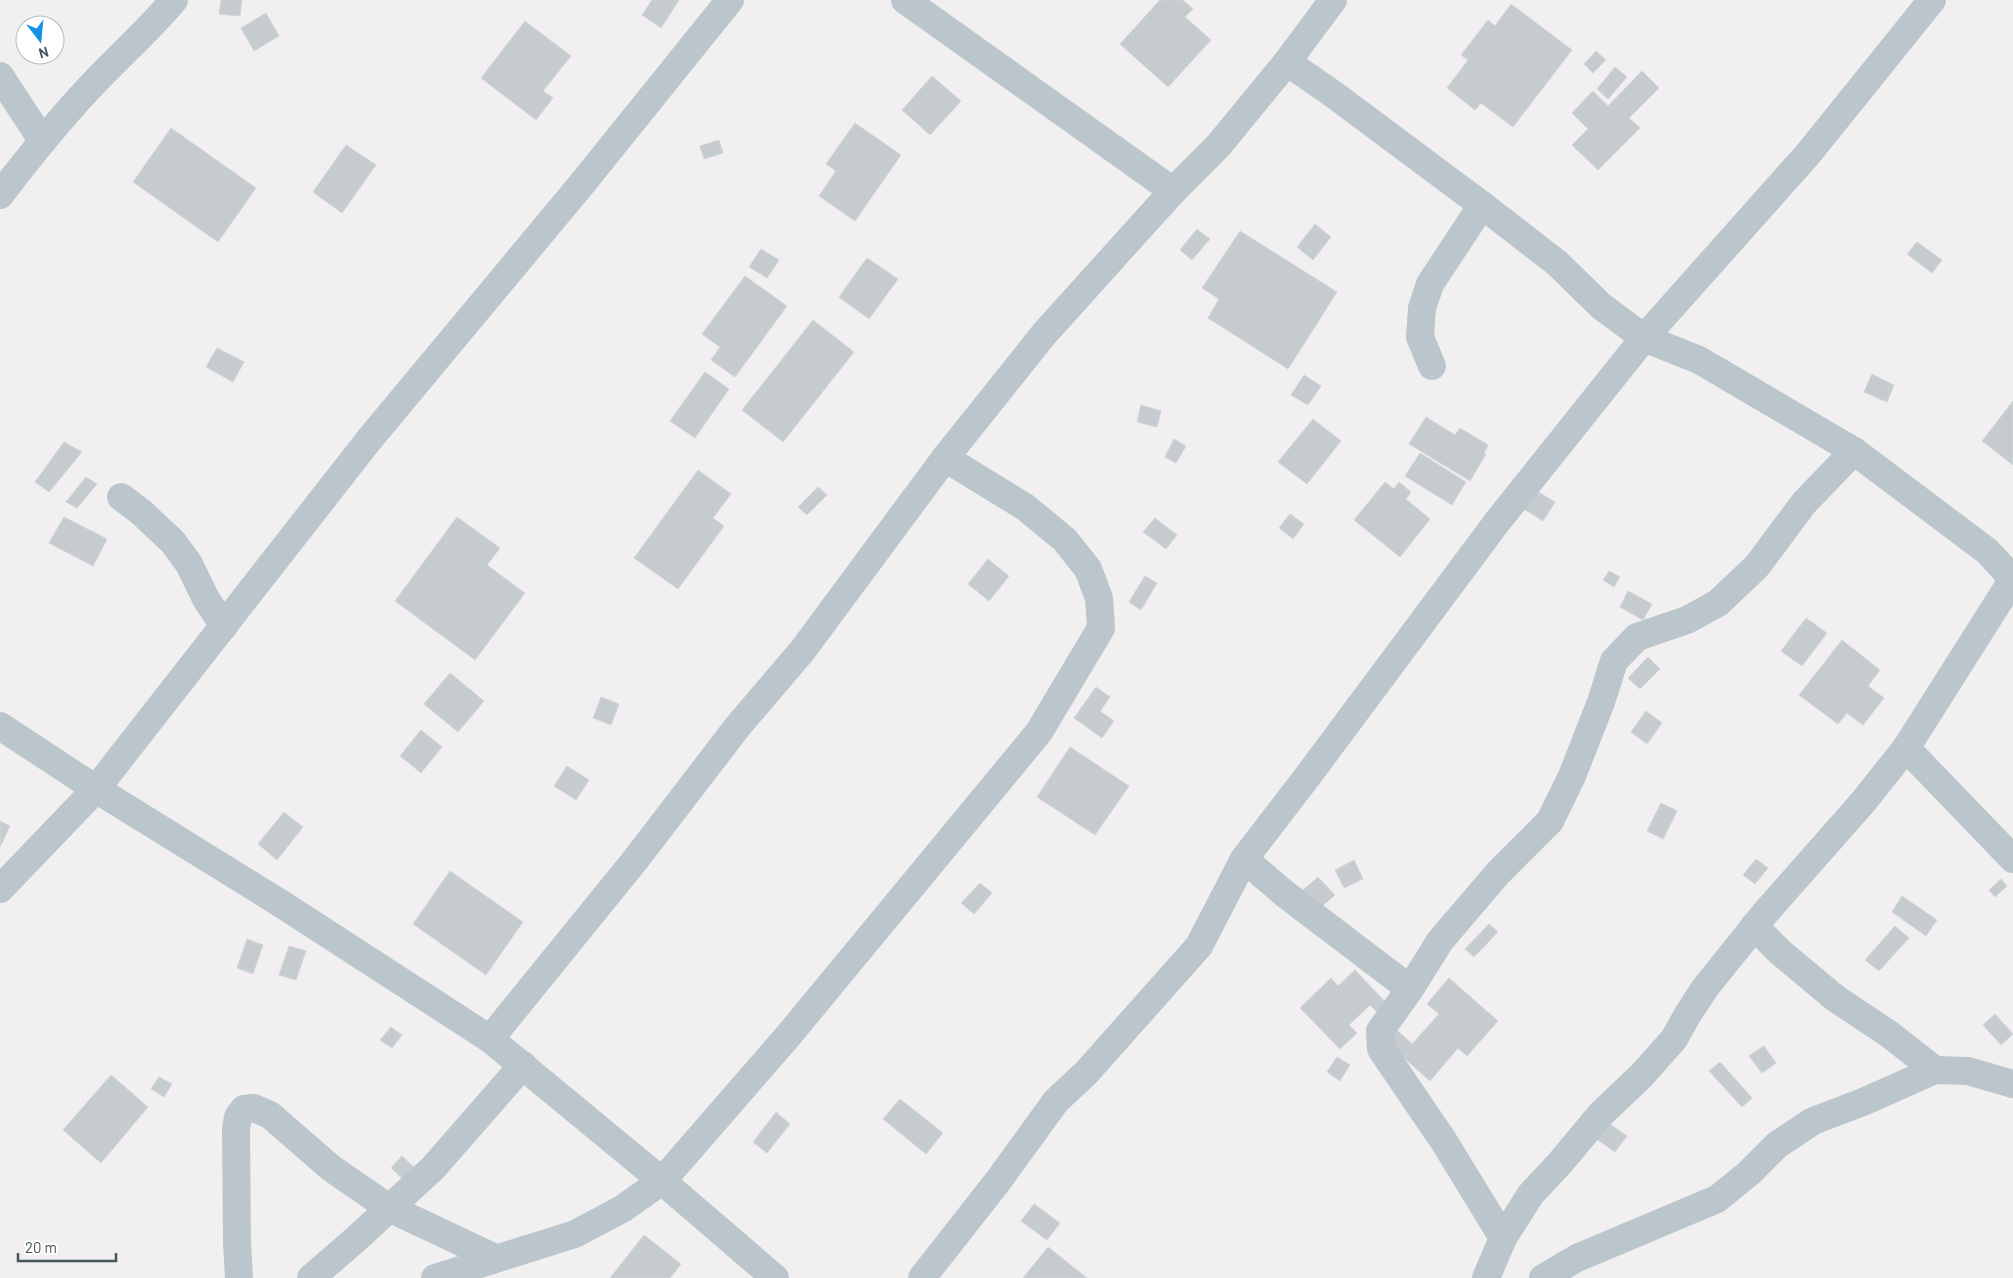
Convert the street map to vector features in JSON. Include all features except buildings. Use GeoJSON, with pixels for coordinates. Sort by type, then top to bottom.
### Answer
{"type":"FeatureCollection","features":[{"type":"Feature","properties":{"kind":"street"},"geometry":{"type":"LineString","coordinates":[[0,195],[42,140],[121,55],[151,27],[174,0]]}},
{"type":"Feature","properties":{"kind":"street"},"geometry":{"type":"LineString","coordinates":[[0,890],[96,789],[368,441],[581,185],[730,0]]}},
{"type":"Feature","properties":{"kind":"street"},"geometry":{"type":"LineString","coordinates":[[905,0],[1173,191]]}},
{"type":"Feature","properties":{"kind":"street"},"geometry":{"type":"LineString","coordinates":[[490,1039],[636,859],[738,726],[802,651],[945,458],[1044,334],[1173,191],[1218,146],[1287,62],[1333,0]]}},
{"type":"Feature","properties":{"kind":"street"},"geometry":{"type":"LineString","coordinates":[[922,1278],[998,1181],[1056,1101],[1086,1073],[1200,946],[1244,859],[1307,778],[1497,522],[1644,338],[1808,154],[1932,0]]}},
{"type":"Feature","properties":{"kind":"street"},"geometry":{"type":"LineString","coordinates":[[1287,62],[1482,205],[1557,264],[1601,306],[1644,338],[1699,360],[1854,451],[1987,551],[2013,579],[1906,748],[1863,802],[1754,926],[1706,988],[1674,1039],[1642,1075],[1600,1115],[1560,1164],[1531,1194],[1503,1238],[1486,1278]]}},
{"type":"Feature","properties":{"kind":"street"},"geometry":{"type":"LineString","coordinates":[[0,76],[42,140]]}},
{"type":"Feature","properties":{"kind":"street"},"geometry":{"type":"LineString","coordinates":[[1432,366],[1420,337],[1422,308],[1430,284],[1482,205]]}},
{"type":"Feature","properties":{"kind":"street"},"geometry":{"type":"LineString","coordinates":[[1503,1238],[1443,1140],[1381,1049],[1380,1031],[1410,990],[1440,941],[1498,873],[1550,822],[1572,776],[1601,702],[1614,662],[1638,637],[1687,620],[1718,603],[1757,566],[1804,503],[1854,451]]}},
{"type":"Feature","properties":{"kind":"street"},"geometry":{"type":"LineString","coordinates":[[435,1278],[575,1234],[622,1209],[662,1181],[788,1036],[1039,732],[1101,628],[1099,598],[1088,569],[1065,540],[1025,507],[945,458]]}},
{"type":"Feature","properties":{"kind":"street"},"geometry":{"type":"LineString","coordinates":[[121,497],[141,512],[173,542],[189,564],[206,599],[224,626]]}},
{"type":"Feature","properties":{"kind":"street"},"geometry":{"type":"LineString","coordinates":[[0,726],[96,789],[273,898],[490,1039],[523,1064],[775,1278]]}},
{"type":"Feature","properties":{"kind":"street"},"geometry":{"type":"LineString","coordinates":[[1906,748],[2013,859]]}},
{"type":"Feature","properties":{"kind":"street"},"geometry":{"type":"LineString","coordinates":[[1244,859],[1285,894],[1410,990]]}},
{"type":"Feature","properties":{"kind":"street"},"geometry":{"type":"LineString","coordinates":[[1754,926],[1780,952],[1835,998],[1889,1034],[1935,1070]]}},
{"type":"Feature","properties":{"kind":"street"},"geometry":{"type":"LineString","coordinates":[[311,1278],[433,1168],[523,1064]]}},
{"type":"Feature","properties":{"kind":"street"},"geometry":{"type":"LineString","coordinates":[[1543,1278],[1576,1258],[1717,1199],[1749,1173],[1777,1145],[1813,1121],[1935,1070],[1968,1071],[2013,1084]]}},
{"type":"Feature","properties":{"kind":"street"},"geometry":{"type":"LineString","coordinates":[[240,1278],[237,1244],[236,1129],[238,1117],[244,1109],[254,1108],[270,1115],[331,1168],[389,1208],[495,1258]]}}]}
